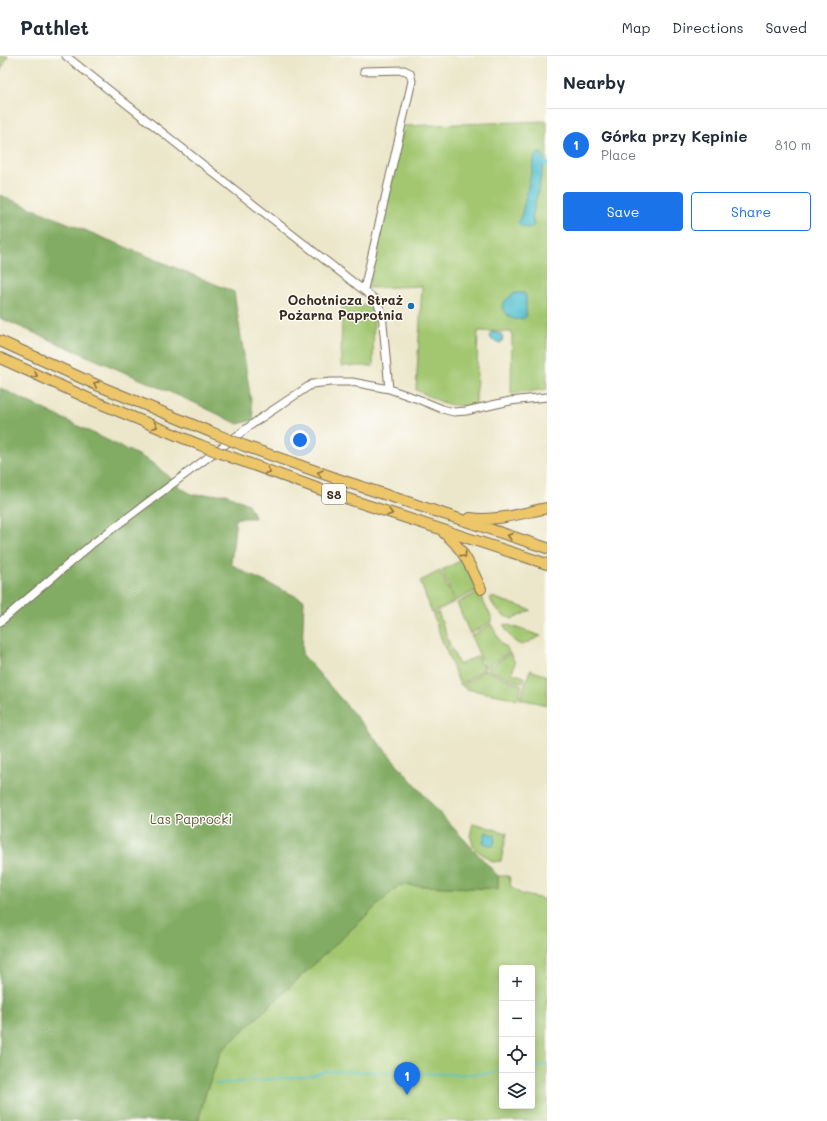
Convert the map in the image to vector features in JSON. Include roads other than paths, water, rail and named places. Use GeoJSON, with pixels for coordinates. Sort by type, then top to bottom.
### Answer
{"type":"FeatureCollection","features":[{"type":"Feature","properties":{"kind":"highway","name":"S8"},"geometry":{"type":"LineString","coordinates":[[0,341],[99,386],[245,446],[338,479],[547,548]]}},
{"type":"Feature","properties":{"kind":"highway","name":"S8"},"geometry":{"type":"LineString","coordinates":[[0,358],[94,401],[231,457],[330,493],[547,564]]}},
{"type":"Feature","properties":{"kind":"highway"},"geometry":{"type":"LineString","coordinates":[[437,512],[480,520],[492,520],[547,508]]}},
{"type":"Feature","properties":{"kind":"highway"},"geometry":{"type":"LineString","coordinates":[[437,529],[453,541],[464,553],[481,589]]}},
{"type":"Feature","properties":{"kind":"street"},"geometry":{"type":"LineString","coordinates":[[66,56],[230,186],[364,289],[376,300],[382,313],[389,389]]}},
{"type":"Feature","properties":{"kind":"street"},"geometry":{"type":"LineString","coordinates":[[364,71],[404,70],[410,73],[412,81],[364,289]]}},
{"type":"Feature","properties":{"kind":"street"},"geometry":{"type":"LineString","coordinates":[[0,622],[92,544],[258,420],[308,386],[318,382],[352,382],[389,389],[454,412],[466,412],[510,401],[547,397]]}},
{"type":"Feature","properties":{"kind":"water"},"geometry":{"type":"Polygon","coordinates":[[[538,153],[542,154],[544,157],[544,163],[532,218],[534,225],[531,228],[527,228],[518,223],[522,213],[535,156],[538,153]]]}},
{"type":"Feature","properties":{"kind":"water"},"geometry":{"type":"Polygon","coordinates":[[[523,293],[526,295],[526,317],[522,319],[512,318],[506,314],[502,307],[504,302],[511,295],[523,293]]]}},
{"type":"Feature","properties":{"kind":"water"},"geometry":{"type":"Polygon","coordinates":[[[492,332],[501,334],[503,337],[502,342],[500,343],[492,340],[490,337],[492,332]]]}},
{"type":"Feature","properties":{"kind":"water"},"geometry":{"type":"Polygon","coordinates":[[[486,832],[495,835],[493,846],[483,843],[486,832]]]}},
{"type":"Feature","properties":{"kind":"waterway"},"geometry":{"type":"LineString","coordinates":[[535,1067],[547,1065]]}},
{"type":"Feature","properties":{"kind":"waterway"},"geometry":{"type":"LineString","coordinates":[[216,1084],[311,1076],[326,1071],[445,1074],[478,1074],[499,1071]]}},
{"type":"Feature","properties":{"kind":"place","name":"Ochotnicza Straż Pożarna Paprotnia"},"geometry":{"type":"Point","coordinates":[411,306]}},
{"type":"Feature","properties":{"kind":"place","name":"Górka przy Kępinie"},"geometry":{"type":"Point","coordinates":[407,1095]}},
{"type":"Feature","properties":{"kind":"park label","name":"Las Paprocki"},"geometry":{"type":"Point","coordinates":[191,818]}}]}
